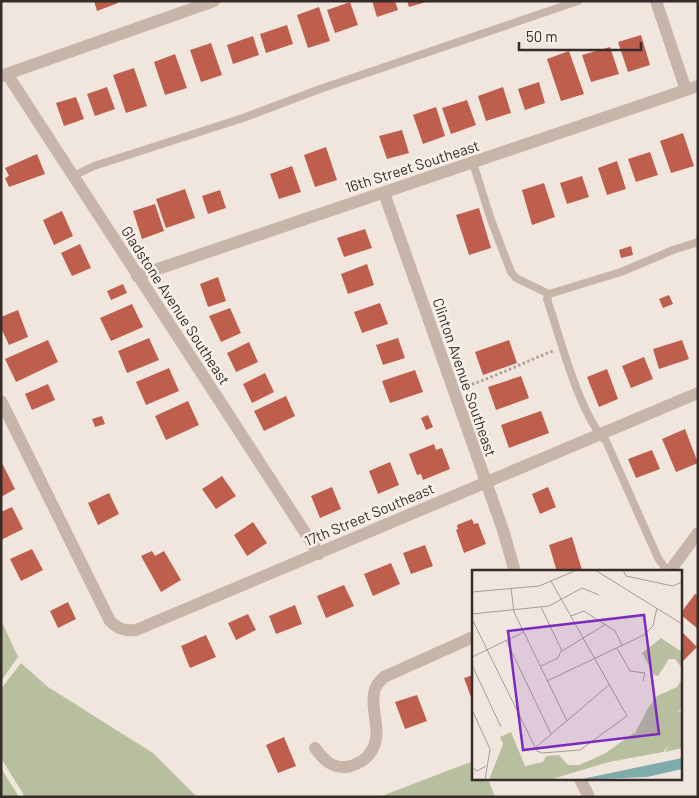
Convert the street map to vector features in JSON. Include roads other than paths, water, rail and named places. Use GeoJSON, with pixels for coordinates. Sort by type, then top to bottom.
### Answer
{"type":"FeatureCollection","features":[{"type":"Feature","properties":{"kind":"street"},"geometry":{"type":"LineString","coordinates":[[4,75],[214,1]]}},
{"type":"Feature","properties":{"kind":"street"},"geometry":{"type":"LineString","coordinates":[[656,1],[692,88]]}},
{"type":"Feature","properties":{"kind":"street","name":"Gladstone Avenue Southeast"},"geometry":{"type":"LineString","coordinates":[[4,75],[138,276],[319,554]]}},
{"type":"Feature","properties":{"kind":"street","name":"16th Street Southeast"},"geometry":{"type":"LineString","coordinates":[[138,276],[692,88]]}},
{"type":"Feature","properties":{"kind":"street","name":"Clinton Avenue Southeast"},"geometry":{"type":"LineString","coordinates":[[384,193],[486,482],[514,570]]}},
{"type":"Feature","properties":{"kind":"street","name":"17th Street Southeast"},"geometry":{"type":"LineString","coordinates":[[1,401],[82,568],[110,621],[117,628],[126,631],[136,630],[319,554],[698,393]]}},
{"type":"Feature","properties":{"kind":"street"},"geometry":{"type":"LineString","coordinates":[[670,570],[698,533]]}},
{"type":"Feature","properties":{"kind":"street"},"geometry":{"type":"LineString","coordinates":[[315,748],[323,759],[340,767],[353,766],[363,760],[370,753],[377,736],[374,694],[377,684],[384,677],[472,637]]}},
{"type":"Feature","properties":{"kind":"street"},"geometry":{"type":"LineString","coordinates":[[580,780],[589,797]]}},
{"type":"Feature","properties":{"kind":"lane"},"geometry":{"type":"LineString","coordinates":[[72,176],[94,166],[243,118],[320,89],[578,1]]}},
{"type":"Feature","properties":{"kind":"lane"},"geometry":{"type":"LineString","coordinates":[[473,163],[490,220],[511,272],[516,278],[548,294],[621,272],[672,250],[698,242]]}},
{"type":"Feature","properties":{"kind":"lane"},"geometry":{"type":"LineString","coordinates":[[548,294],[547,298],[580,395],[599,434],[606,441],[658,558],[667,570]]}}]}
